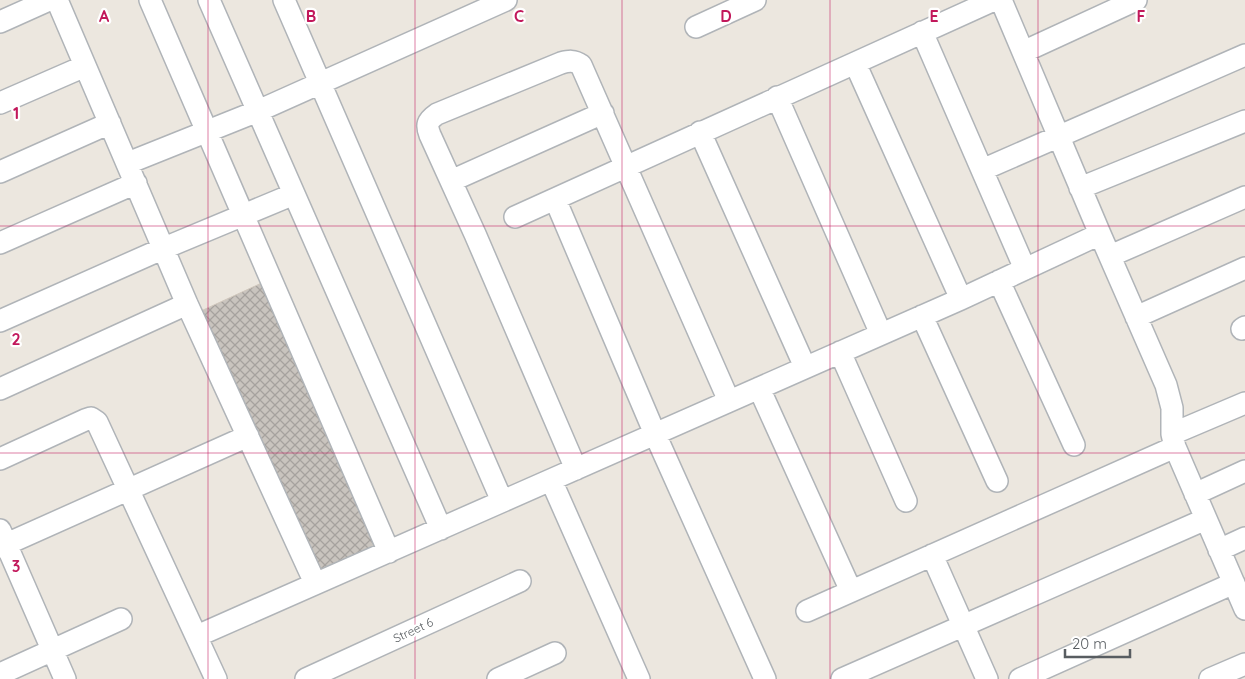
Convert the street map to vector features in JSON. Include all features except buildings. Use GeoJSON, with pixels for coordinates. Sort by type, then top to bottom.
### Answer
{"type":"FeatureCollection","features":[{"type":"Feature","properties":{"kind":"street"},"geometry":{"type":"LineString","coordinates":[[0,22],[49,0]]}},
{"type":"Feature","properties":{"kind":"street"},"geometry":{"type":"LineString","coordinates":[[57,0],[132,173],[162,249],[315,583]]}},
{"type":"Feature","properties":{"kind":"street"},"geometry":{"type":"LineString","coordinates":[[150,0],[389,552]]}},
{"type":"Feature","properties":{"kind":"street"},"geometry":{"type":"LineString","coordinates":[[209,0],[441,529]]}},
{"type":"Feature","properties":{"kind":"street"},"geometry":{"type":"LineString","coordinates":[[284,0],[502,502]]}},
{"type":"Feature","properties":{"kind":"street"},"geometry":{"type":"LineString","coordinates":[[0,243],[132,173],[206,130],[258,111],[506,0]]}},
{"type":"Feature","properties":{"kind":"street"},"geometry":{"type":"LineString","coordinates":[[696,27],[755,0]]}},
{"type":"Feature","properties":{"kind":"street"},"geometry":{"type":"LineString","coordinates":[[515,217],[994,0]]}},
{"type":"Feature","properties":{"kind":"street"},"geometry":{"type":"LineString","coordinates":[[1001,0],[1166,386],[1172,408],[1174,440],[1195,494],[1245,609]]}},
{"type":"Feature","properties":{"kind":"street"},"geometry":{"type":"LineString","coordinates":[[1023,52],[1136,0]]}},
{"type":"Feature","properties":{"kind":"street"},"geometry":{"type":"LineString","coordinates":[[922,32],[1026,269]]}},
{"type":"Feature","properties":{"kind":"street"},"geometry":{"type":"LineString","coordinates":[[982,170],[1245,54]]}},
{"type":"Feature","properties":{"kind":"street"},"geometry":{"type":"LineString","coordinates":[[576,469],[427,126],[429,120],[437,114],[569,61],[577,62],[581,65],[729,402]]}},
{"type":"Feature","properties":{"kind":"street"},"geometry":{"type":"LineString","coordinates":[[855,63],[961,299]]}},
{"type":"Feature","properties":{"kind":"street"},"geometry":{"type":"LineString","coordinates":[[0,103],[85,66]]}},
{"type":"Feature","properties":{"kind":"street"},"geometry":{"type":"LineString","coordinates":[[777,98],[881,334]]}},
{"type":"Feature","properties":{"kind":"street"},"geometry":{"type":"LineString","coordinates":[[451,181],[603,113]]}},
{"type":"Feature","properties":{"kind":"street"},"geometry":{"type":"LineString","coordinates":[[1080,188],[1245,121]]}},
{"type":"Feature","properties":{"kind":"street"},"geometry":{"type":"LineString","coordinates":[[0,172],[110,123]]}},
{"type":"Feature","properties":{"kind":"street"},"geometry":{"type":"LineString","coordinates":[[700,132],[805,368]]}},
{"type":"Feature","properties":{"kind":"street"},"geometry":{"type":"LineString","coordinates":[[0,320],[294,194]]}},
{"type":"Feature","properties":{"kind":"street"},"geometry":{"type":"LineString","coordinates":[[1110,256],[1245,197]]}},
{"type":"Feature","properties":{"kind":"street"},"geometry":{"type":"LineString","coordinates":[[555,199],[655,434],[765,679]]}},
{"type":"Feature","properties":{"kind":"street"},"geometry":{"type":"LineString","coordinates":[[197,636],[961,299],[1100,234]]}},
{"type":"Feature","properties":{"kind":"street"},"geometry":{"type":"LineString","coordinates":[[1136,317],[1245,268]]}},
{"type":"Feature","properties":{"kind":"street"},"geometry":{"type":"LineString","coordinates":[[999,281],[1074,445]]}},
{"type":"Feature","properties":{"kind":"street"},"geometry":{"type":"LineString","coordinates":[[0,389],[187,304]]}},
{"type":"Feature","properties":{"kind":"street"},"geometry":{"type":"LineString","coordinates":[[922,316],[997,481]]}},
{"type":"Feature","properties":{"kind":"street"},"geometry":{"type":"LineString","coordinates":[[840,352],[906,500]]}},
{"type":"Feature","properties":{"kind":"street"},"geometry":{"type":"LineString","coordinates":[[759,388],[851,591]]}},
{"type":"Feature","properties":{"kind":"street"},"geometry":{"type":"LineString","coordinates":[[807,611],[932,555],[1174,440],[1245,403]]}},
{"type":"Feature","properties":{"kind":"street"},"geometry":{"type":"LineString","coordinates":[[0,460],[91,418],[97,422],[130,489],[216,679]]}},
{"type":"Feature","properties":{"kind":"street"},"geometry":{"type":"LineString","coordinates":[[65,679],[2,541],[130,489],[248,436]]}},
{"type":"Feature","properties":{"kind":"street"},"geometry":{"type":"LineString","coordinates":[[1195,494],[1245,471]]}},
{"type":"Feature","properties":{"kind":"street"},"geometry":{"type":"LineString","coordinates":[[551,480],[639,679]]}},
{"type":"Feature","properties":{"kind":"street"},"geometry":{"type":"LineString","coordinates":[[842,679],[1206,518]]}},
{"type":"Feature","properties":{"kind":"street"},"geometry":{"type":"LineString","coordinates":[[1219,550],[1245,538]]}},
{"type":"Feature","properties":{"kind":"street"},"geometry":{"type":"LineString","coordinates":[[932,555],[987,679]]}},
{"type":"Feature","properties":{"kind":"street","name":"Street 6"},"geometry":{"type":"LineString","coordinates":[[306,679],[520,580]]}},
{"type":"Feature","properties":{"kind":"street"},"geometry":{"type":"LineString","coordinates":[[1020,679],[1234,583]]}},
{"type":"Feature","properties":{"kind":"street"},"geometry":{"type":"LineString","coordinates":[[0,674],[121,619]]}},
{"type":"Feature","properties":{"kind":"street"},"geometry":{"type":"LineString","coordinates":[[498,679],[555,653]]}},
{"type":"Feature","properties":{"kind":"street"},"geometry":{"type":"LineString","coordinates":[[1210,679],[1245,664]]}}]}
